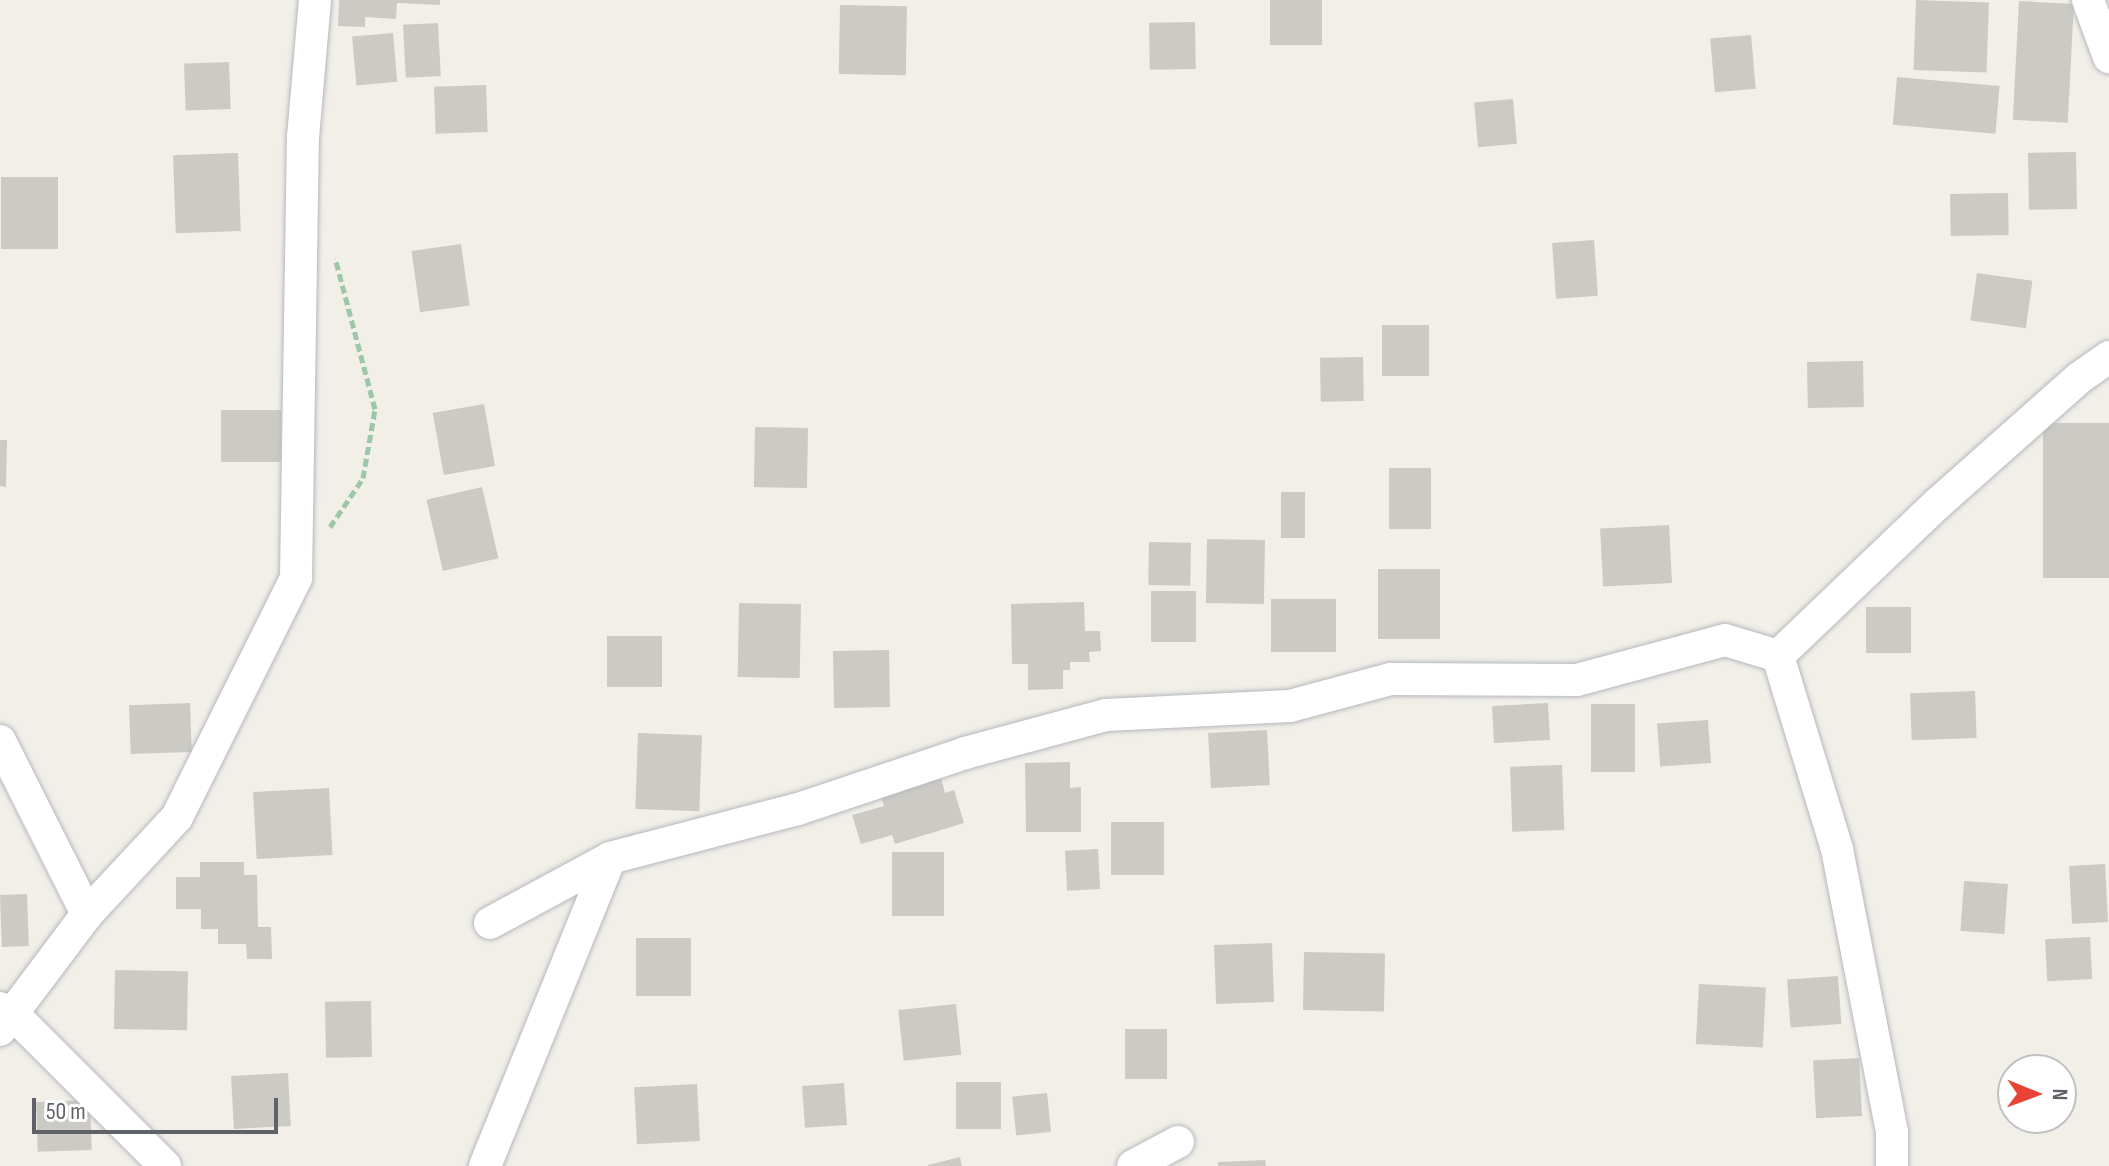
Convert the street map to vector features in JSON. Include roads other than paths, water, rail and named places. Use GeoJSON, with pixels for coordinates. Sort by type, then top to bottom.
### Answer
{"type":"FeatureCollection","features":[{"type":"Feature","properties":{"kind":"street"},"geometry":{"type":"LineString","coordinates":[[165,1166],[4,1017],[87,914],[177,817],[296,578],[303,137],[315,0]]}},
{"type":"Feature","properties":{"kind":"street"},"geometry":{"type":"LineString","coordinates":[[2088,0],[2109,57]]}},
{"type":"Feature","properties":{"kind":"street"},"geometry":{"type":"LineString","coordinates":[[1778,656],[1936,505],[2079,378],[2109,357]]}},
{"type":"Feature","properties":{"kind":"street"},"geometry":{"type":"LineString","coordinates":[[490,923],[610,858],[798,809],[965,753],[1106,715],[1290,706],[1391,679],[1577,680],[1725,640],[1778,656]]}},
{"type":"Feature","properties":{"kind":"street"},"geometry":{"type":"LineString","coordinates":[[1778,656],[1837,849],[1892,1132],[1892,1166]]}},
{"type":"Feature","properties":{"kind":"street"},"geometry":{"type":"LineString","coordinates":[[0,741],[87,914]]}},
{"type":"Feature","properties":{"kind":"street"},"geometry":{"type":"LineString","coordinates":[[485,1166],[610,858]]}},
{"type":"Feature","properties":{"kind":"street"},"geometry":{"type":"LineString","coordinates":[[1133,1166],[1178,1142]]}}]}
